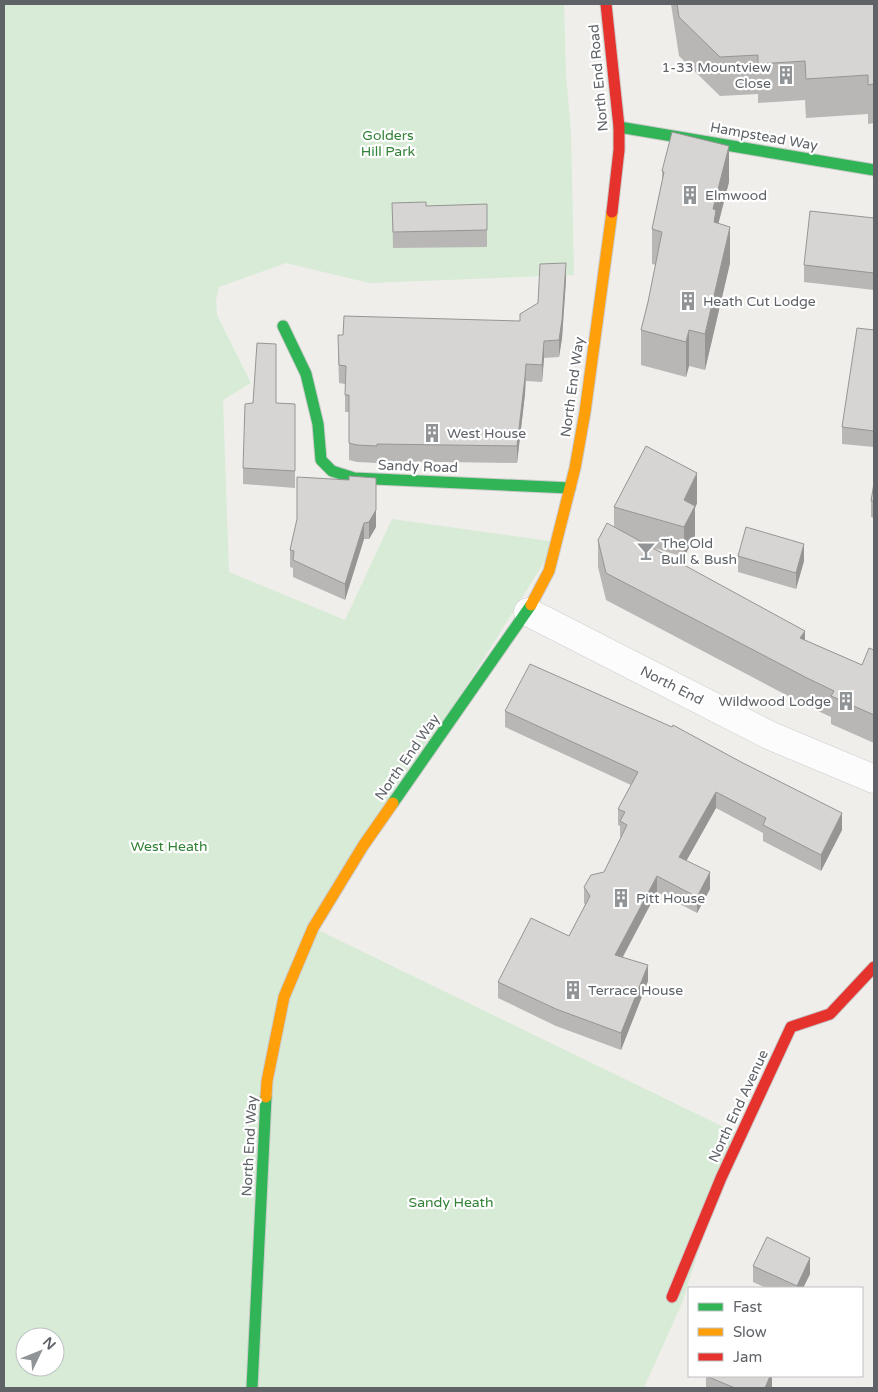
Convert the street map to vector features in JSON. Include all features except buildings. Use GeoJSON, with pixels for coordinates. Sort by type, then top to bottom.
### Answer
{"type":"FeatureCollection","features":[{"type":"Feature","properties":{"kind":"main road","name":"North End Road"},"geometry":{"type":"LineString","coordinates":[[606,4],[619,127],[619,150]]}},
{"type":"Feature","properties":{"kind":"main road","name":"Hampstead Way"},"geometry":{"type":"LineString","coordinates":[[619,127],[874,170]]}},
{"type":"Feature","properties":{"kind":"main road","name":"North End Way"},"geometry":{"type":"LineString","coordinates":[[252,1388],[268,1081],[284,997],[314,928],[362,846],[528,612],[549,571],[570,488],[585,412],[619,150]]}},
{"type":"Feature","properties":{"kind":"main road","name":"Sandy Road"},"geometry":{"type":"LineString","coordinates":[[283,326],[306,374],[318,424],[321,460],[332,471],[354,478],[570,488]]}},
{"type":"Feature","properties":{"kind":"main road","name":"North End Avenue"},"geometry":{"type":"LineString","coordinates":[[672,1297],[721,1178],[791,1027],[830,1014],[874,967]]}},
{"type":"Feature","properties":{"kind":"street","name":"North End"},"geometry":{"type":"LineString","coordinates":[[528,612],[771,736],[874,779]]}},
{"type":"Feature","properties":{"kind":"green space"},"geometry":{"type":"Polygon","coordinates":[[[4,4],[564,4],[566,75],[571,131],[574,275],[369,283],[286,263],[219,287],[216,300],[217,315],[251,383],[223,400],[229,572],[345,620],[392,519],[557,542],[314,928],[736,1133],[682,1303],[644,1388],[4,1388],[4,4]]]}},
{"type":"Feature","properties":{"kind":"traffic: fast"},"geometry":{"type":"LineString","coordinates":[[619,127],[874,170]]}},
{"type":"Feature","properties":{"kind":"traffic: fast"},"geometry":{"type":"LineString","coordinates":[[283,326],[306,374],[318,424],[321,460],[332,471],[354,478],[570,488]]}},
{"type":"Feature","properties":{"kind":"traffic: fast"},"geometry":{"type":"LineString","coordinates":[[393,803],[531,605]]}},
{"type":"Feature","properties":{"kind":"traffic: fast"},"geometry":{"type":"LineString","coordinates":[[252,1388],[266,1097]]}},
{"type":"Feature","properties":{"kind":"traffic: slow"},"geometry":{"type":"LineString","coordinates":[[531,605],[549,571],[575,468],[585,412],[612,212]]}},
{"type":"Feature","properties":{"kind":"traffic: slow"},"geometry":{"type":"LineString","coordinates":[[266,1097],[267,1081],[284,997],[313,928],[363,846],[393,803]]}},
{"type":"Feature","properties":{"kind":"traffic: jam"},"geometry":{"type":"LineString","coordinates":[[606,4],[619,127],[619,150],[612,212]]}},
{"type":"Feature","properties":{"kind":"traffic: jam"},"geometry":{"type":"LineString","coordinates":[[672,1297],[721,1178],[791,1027],[830,1014],[874,967]]}},
{"type":"Feature","properties":{"kind":"place","name":"1-33 Mountview Close"},"geometry":{"type":"Point","coordinates":[786,75]}},
{"type":"Feature","properties":{"kind":"place","name":"Elmwood"},"geometry":{"type":"Point","coordinates":[690,195]}},
{"type":"Feature","properties":{"kind":"place","name":"Heath Cut Lodge"},"geometry":{"type":"Point","coordinates":[688,301]}},
{"type":"Feature","properties":{"kind":"place","name":"West House"},"geometry":{"type":"Point","coordinates":[432,433]}},
{"type":"Feature","properties":{"kind":"place","name":"The Old Bull & Bush"},"geometry":{"type":"Point","coordinates":[646,551]}},
{"type":"Feature","properties":{"kind":"place","name":"Wildwood Lodge"},"geometry":{"type":"Point","coordinates":[846,701]}},
{"type":"Feature","properties":{"kind":"place","name":"Pitt House"},"geometry":{"type":"Point","coordinates":[621,898]}},
{"type":"Feature","properties":{"kind":"place","name":"Terrace House"},"geometry":{"type":"Point","coordinates":[573,990]}},
{"type":"Feature","properties":{"kind":"park label","name":"Golders Hill Park"},"geometry":{"type":"Point","coordinates":[388,144]}},
{"type":"Feature","properties":{"kind":"park label","name":"West Heath"},"geometry":{"type":"Point","coordinates":[169,846]}},
{"type":"Feature","properties":{"kind":"park label","name":"Sandy Heath"},"geometry":{"type":"Point","coordinates":[451,1202]}}]}
